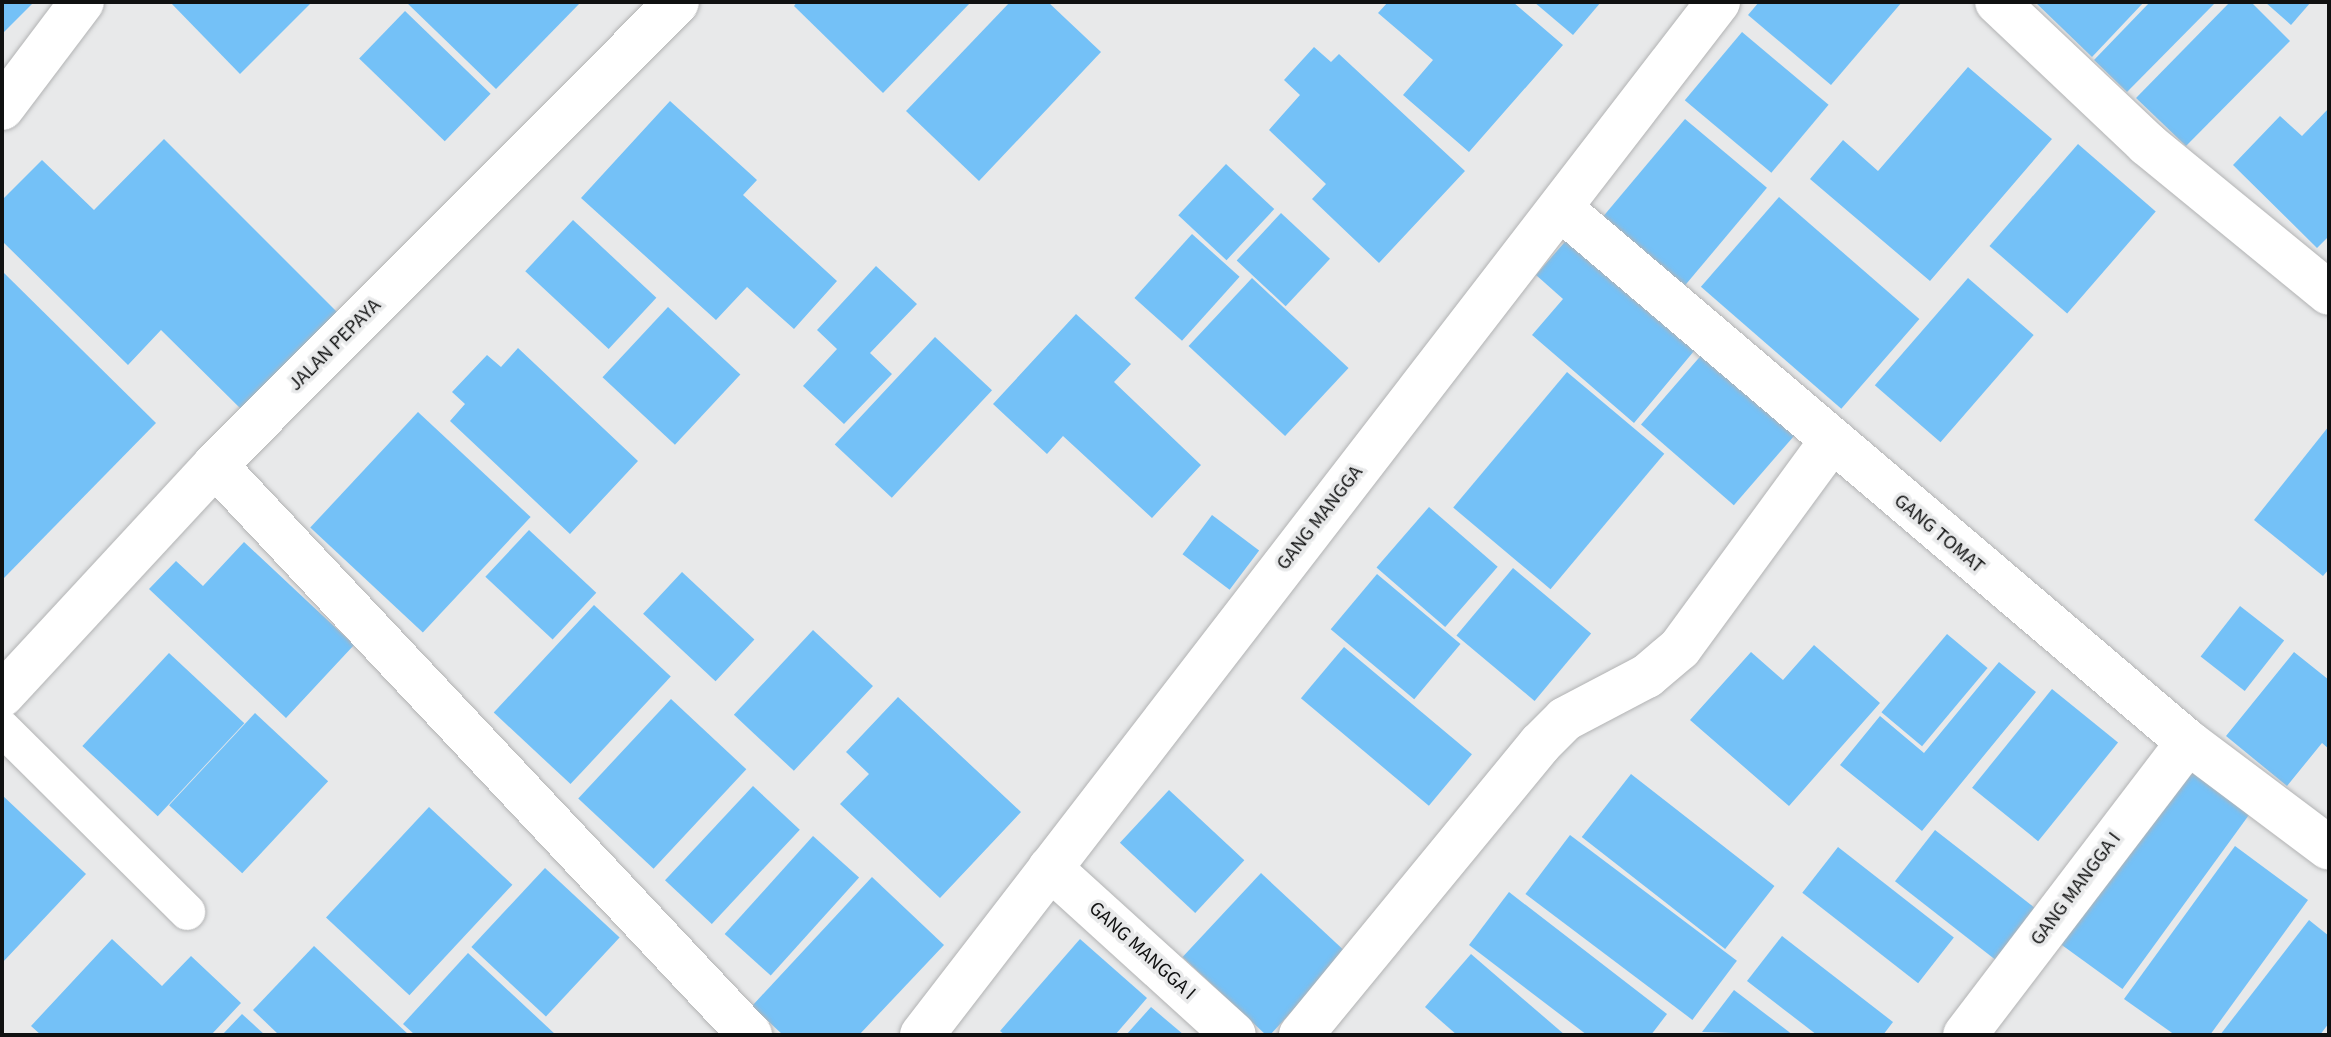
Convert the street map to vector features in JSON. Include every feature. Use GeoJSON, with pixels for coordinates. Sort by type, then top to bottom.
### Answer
{"type":"FeatureCollection","features":[{"type":"Feature","properties":{"kind":"street"},"geometry":{"type":"LineString","coordinates":[[2,108],[82,2]]}},
{"type":"Feature","properties":{"kind":"street","name":"JALAN PEPAYA"},"geometry":{"type":"LineString","coordinates":[[2,695],[215,465],[677,2]]}},
{"type":"Feature","properties":{"kind":"street","name":"GANG MANGGA"},"geometry":{"type":"LineString","coordinates":[[922,1035],[1718,2]]}},
{"type":"Feature","properties":{"kind":"street"},"geometry":{"type":"LineString","coordinates":[[1997,2],[2147,144],[2329,293]]}},
{"type":"Feature","properties":{"kind":"street","name":"GANG TOMAT"},"geometry":{"type":"LineString","coordinates":[[1560,208],[1830,443],[2188,742],[2329,848]]}},
{"type":"Feature","properties":{"kind":"street"},"geometry":{"type":"LineString","coordinates":[[1301,1035],[1540,744],[1565,719],[1647,676],[1680,648],[1830,443]]}},
{"type":"Feature","properties":{"kind":"street"},"geometry":{"type":"LineString","coordinates":[[215,465],[750,1035]]}},
{"type":"Feature","properties":{"kind":"street","name":"GANG MANGGA I"},"geometry":{"type":"LineString","coordinates":[[1965,1035],[2188,742]]}},
{"type":"Feature","properties":{"kind":"street","name":"GANG MANGGA I"},"geometry":{"type":"LineString","coordinates":[[1050,868],[1234,1035]]}},
{"type":"Feature","properties":{"kind":"lane"},"geometry":{"type":"LineString","coordinates":[[2,728],[187,912]]}},
{"type":"Feature","properties":{"kind":"building"},"geometry":{"type":"Polygon","coordinates":[[[2,2],[34,2],[2,34],[2,2]]]}},
{"type":"Feature","properties":{"kind":"building"},"geometry":{"type":"Polygon","coordinates":[[[170,2],[312,2],[240,74],[170,2]]]}},
{"type":"Feature","properties":{"kind":"building"},"geometry":{"type":"Polygon","coordinates":[[[406,2],[581,2],[496,89],[406,2]]]}},
{"type":"Feature","properties":{"kind":"building"},"geometry":{"type":"Polygon","coordinates":[[[797,2],[971,2],[883,93],[794,6],[797,2]]]}},
{"type":"Feature","properties":{"kind":"building"},"geometry":{"type":"Polygon","coordinates":[[[1010,2],[1048,2],[1101,52],[979,181],[906,111],[1010,2]]]}},
{"type":"Feature","properties":{"kind":"building"},"geometry":{"type":"Polygon","coordinates":[[[1388,2],[1513,2],[1563,45],[1469,152],[1403,95],[1433,60],[1378,13],[1388,2]]]}},
{"type":"Feature","properties":{"kind":"building"},"geometry":{"type":"Polygon","coordinates":[[[1534,2],[1601,2],[1573,35],[1534,2]]]}},
{"type":"Feature","properties":{"kind":"building"},"geometry":{"type":"Polygon","coordinates":[[[1759,2],[1902,2],[1831,85],[1748,15],[1759,2]]]}},
{"type":"Feature","properties":{"kind":"building"},"geometry":{"type":"Polygon","coordinates":[[[2035,2],[2144,2],[2092,57],[2035,2]]]}},
{"type":"Feature","properties":{"kind":"building"},"geometry":{"type":"Polygon","coordinates":[[[2150,2],[2216,2],[2127,92],[2094,60],[2150,2]]]}},
{"type":"Feature","properties":{"kind":"building"},"geometry":{"type":"Polygon","coordinates":[[[2230,2],[2251,2],[2290,41],[2186,146],[2136,98],[2230,2]]]}},
{"type":"Feature","properties":{"kind":"building"},"geometry":{"type":"Polygon","coordinates":[[[2265,2],[2311,2],[2291,25],[2265,2]]]}},
{"type":"Feature","properties":{"kind":"building"},"geometry":{"type":"Polygon","coordinates":[[[405,11],[491,94],[445,141],[359,58],[405,11]]]}},
{"type":"Feature","properties":{"kind":"building"},"geometry":{"type":"Polygon","coordinates":[[[1742,32],[1829,105],[1771,173],[1685,100],[1742,32]]]}},
{"type":"Feature","properties":{"kind":"building"},"geometry":{"type":"Polygon","coordinates":[[[1314,47],[1331,62],[1339,54],[1465,171],[1379,263],[1312,199],[1326,184],[1269,130],[1300,95],[1284,80],[1314,47]]]}},
{"type":"Feature","properties":{"kind":"building"},"geometry":{"type":"Polygon","coordinates":[[[1968,67],[2052,139],[1930,281],[1810,179],[1843,140],[1878,171],[1968,67]]]}},
{"type":"Feature","properties":{"kind":"building"},"geometry":{"type":"Polygon","coordinates":[[[670,101],[757,180],[743,195],[837,281],[794,329],[747,287],[716,320],[581,198],[670,101]]]}},
{"type":"Feature","properties":{"kind":"building"},"geometry":{"type":"Polygon","coordinates":[[[2329,108],[2329,236],[2317,248],[2233,165],[2280,116],[2302,136],[2329,108]]]}},
{"type":"Feature","properties":{"kind":"building"},"geometry":{"type":"Polygon","coordinates":[[[1685,119],[1767,188],[1684,287],[1602,218],[1685,119]]]}},
{"type":"Feature","properties":{"kind":"building"},"geometry":{"type":"Polygon","coordinates":[[[164,139],[337,312],[241,409],[161,330],[128,365],[2,241],[2,200],[42,160],[94,210],[164,139]]]}},
{"type":"Feature","properties":{"kind":"building"},"geometry":{"type":"Polygon","coordinates":[[[2078,144],[2156,212],[2067,313],[1989,246],[2078,144]]]}},
{"type":"Feature","properties":{"kind":"building"},"geometry":{"type":"Polygon","coordinates":[[[1226,164],[1274,209],[1227,260],[1178,215],[1226,164]]]}},
{"type":"Feature","properties":{"kind":"building"},"geometry":{"type":"Polygon","coordinates":[[[1779,197],[1919,319],[1841,409],[1701,287],[1779,197]]]}},
{"type":"Feature","properties":{"kind":"building"},"geometry":{"type":"Polygon","coordinates":[[[1281,213],[1330,259],[1286,306],[1237,261],[1281,213]]]}},
{"type":"Feature","properties":{"kind":"building"},"geometry":{"type":"Polygon","coordinates":[[[573,220],[656,298],[609,349],[525,271],[573,220]]]}},
{"type":"Feature","properties":{"kind":"building"},"geometry":{"type":"Polygon","coordinates":[[[1192,234],[1240,277],[1182,341],[1134,298],[1192,234]]]}},
{"type":"Feature","properties":{"kind":"building"},"geometry":{"type":"Polygon","coordinates":[[[1570,236],[1699,345],[1634,423],[1532,335],[1563,299],[1536,275],[1570,236]]]}},
{"type":"Feature","properties":{"kind":"building"},"geometry":{"type":"Polygon","coordinates":[[[876,266],[917,304],[870,353],[892,374],[844,424],[803,386],[837,349],[817,330],[876,266]]]}},
{"type":"Feature","properties":{"kind":"building"},"geometry":{"type":"Polygon","coordinates":[[[2,271],[156,423],[4,578],[2,576],[2,271]]]}},
{"type":"Feature","properties":{"kind":"building"},"geometry":{"type":"Polygon","coordinates":[[[1252,278],[1349,368],[1285,436],[1189,346],[1252,278]]]}},
{"type":"Feature","properties":{"kind":"building"},"geometry":{"type":"Polygon","coordinates":[[[1968,278],[2034,335],[1940,442],[1875,385],[1968,278]]]}},
{"type":"Feature","properties":{"kind":"building"},"geometry":{"type":"Polygon","coordinates":[[[668,307],[740,375],[675,445],[603,377],[668,307]]]}},
{"type":"Feature","properties":{"kind":"building"},"geometry":{"type":"Polygon","coordinates":[[[1076,314],[1131,364],[1114,382],[1201,465],[1152,518],[1063,436],[1047,454],[993,404],[1076,314]]]}},
{"type":"Feature","properties":{"kind":"building"},"geometry":{"type":"Polygon","coordinates":[[[935,337],[992,390],[892,498],[835,445],[935,337]]]}},
{"type":"Feature","properties":{"kind":"building"},"geometry":{"type":"Polygon","coordinates":[[[518,348],[638,461],[570,534],[450,421],[465,404],[452,392],[487,355],[501,367],[518,348]]]}},
{"type":"Feature","properties":{"kind":"building"},"geometry":{"type":"Polygon","coordinates":[[[1704,352],[1797,433],[1734,505],[1641,424],[1704,352]]]}},
{"type":"Feature","properties":{"kind":"building"},"geometry":{"type":"Polygon","coordinates":[[[1567,372],[1664,454],[1551,589],[1453,508],[1567,372]]]}},
{"type":"Feature","properties":{"kind":"building"},"geometry":{"type":"Polygon","coordinates":[[[418,412],[531,517],[423,633],[310,528],[418,412]]]}},
{"type":"Feature","properties":{"kind":"building"},"geometry":{"type":"Polygon","coordinates":[[[2329,426],[2329,569],[2323,576],[2254,520],[2329,426]]]}},
{"type":"Feature","properties":{"kind":"building"},"geometry":{"type":"Polygon","coordinates":[[[1429,507],[1498,567],[1445,627],[1377,567],[1429,507]]]}},
{"type":"Feature","properties":{"kind":"building"},"geometry":{"type":"Polygon","coordinates":[[[1212,515],[1259,551],[1230,590],[1183,554],[1212,515]]]}},
{"type":"Feature","properties":{"kind":"building"},"geometry":{"type":"Polygon","coordinates":[[[529,530],[596,593],[553,640],[485,577],[529,530]]]}},
{"type":"Feature","properties":{"kind":"building"},"geometry":{"type":"Polygon","coordinates":[[[244,542],[354,645],[286,718],[149,589],[176,561],[203,586],[244,542]]]}},
{"type":"Feature","properties":{"kind":"building"},"geometry":{"type":"Polygon","coordinates":[[[1513,568],[1591,634],[1535,701],[1456,635],[1513,568]]]}},
{"type":"Feature","properties":{"kind":"building"},"geometry":{"type":"Polygon","coordinates":[[[682,572],[754,640],[716,681],[643,614],[682,572]]]}},
{"type":"Feature","properties":{"kind":"building"},"geometry":{"type":"Polygon","coordinates":[[[1377,574],[1460,644],[1414,699],[1331,629],[1377,574]]]}},
{"type":"Feature","properties":{"kind":"building"},"geometry":{"type":"Polygon","coordinates":[[[594,605],[671,677],[571,784],[494,713],[594,605]]]}},
{"type":"Feature","properties":{"kind":"building"},"geometry":{"type":"Polygon","coordinates":[[[2240,606],[2284,640],[2245,691],[2201,656],[2240,606]]]}},
{"type":"Feature","properties":{"kind":"building"},"geometry":{"type":"Polygon","coordinates":[[[813,630],[873,686],[794,771],[734,715],[813,630]]]}},
{"type":"Feature","properties":{"kind":"building"},"geometry":{"type":"Polygon","coordinates":[[[1947,634],[1988,668],[1922,746],[1881,712],[1947,634]]]}},
{"type":"Feature","properties":{"kind":"building"},"geometry":{"type":"Polygon","coordinates":[[[1814,645],[1880,703],[1789,806],[1690,720],[1751,652],[1783,680],[1814,645]]]}},
{"type":"Feature","properties":{"kind":"building"},"geometry":{"type":"Polygon","coordinates":[[[1344,647],[1472,754],[1429,806],[1301,698],[1344,647]]]}},
{"type":"Feature","properties":{"kind":"building"},"geometry":{"type":"Polygon","coordinates":[[[2294,652],[2329,680],[2329,749],[2322,743],[2287,786],[2226,736],[2294,652]]]}},
{"type":"Feature","properties":{"kind":"building"},"geometry":{"type":"Polygon","coordinates":[[[169,653],[244,723],[158,816],[82,746],[169,653]]]}},
{"type":"Feature","properties":{"kind":"building"},"geometry":{"type":"Polygon","coordinates":[[[1999,662],[2036,692],[1922,831],[1840,765],[1880,716],[1924,753],[1999,662]]]}},
{"type":"Feature","properties":{"kind":"building"},"geometry":{"type":"Polygon","coordinates":[[[2052,689],[2118,742],[2038,841],[1972,788],[2052,689]]]}},
{"type":"Feature","properties":{"kind":"building"},"geometry":{"type":"Polygon","coordinates":[[[898,697],[1021,812],[940,898],[840,804],[869,774],[846,752],[898,697]]]}},
{"type":"Feature","properties":{"kind":"building"},"geometry":{"type":"Polygon","coordinates":[[[671,699],[746,769],[654,869],[578,798],[671,699]]]}},
{"type":"Feature","properties":{"kind":"building"},"geometry":{"type":"Polygon","coordinates":[[[255,713],[328,781],[242,873],[169,805],[255,713]]]}},
{"type":"Feature","properties":{"kind":"building"},"geometry":{"type":"Polygon","coordinates":[[[2190,760],[2255,807],[2122,989],[2058,942],[2190,760]]]}},
{"type":"Feature","properties":{"kind":"building"},"geometry":{"type":"Polygon","coordinates":[[[1631,774],[1774,886],[1725,949],[1582,837],[1631,774]]]}},
{"type":"Feature","properties":{"kind":"building"},"geometry":{"type":"Polygon","coordinates":[[[753,786],[800,830],[712,924],[665,880],[753,786]]]}},
{"type":"Feature","properties":{"kind":"building"},"geometry":{"type":"Polygon","coordinates":[[[1169,790],[1244,860],[1195,913],[1120,843],[1169,790]]]}},
{"type":"Feature","properties":{"kind":"building"},"geometry":{"type":"Polygon","coordinates":[[[2,795],[86,874],[2,963],[2,795]]]}},
{"type":"Feature","properties":{"kind":"building"},"geometry":{"type":"Polygon","coordinates":[[[429,807],[512,885],[409,995],[326,917],[429,807]]]}},
{"type":"Feature","properties":{"kind":"building"},"geometry":{"type":"Polygon","coordinates":[[[1935,830],[2044,915],[2004,966],[1895,881],[1935,830]]]}},
{"type":"Feature","properties":{"kind":"building"},"geometry":{"type":"Polygon","coordinates":[[[1570,835],[1737,961],[1692,1020],[1525,894],[1570,835]]]}},
{"type":"Feature","properties":{"kind":"building"},"geometry":{"type":"Polygon","coordinates":[[[813,836],[859,877],[771,976],[725,934],[813,836]]]}},
{"type":"Feature","properties":{"kind":"building"},"geometry":{"type":"Polygon","coordinates":[[[2235,846],[2308,900],[2210,1035],[2175,1035],[2124,999],[2235,846]]]}},
{"type":"Feature","properties":{"kind":"building"},"geometry":{"type":"Polygon","coordinates":[[[1838,847],[1954,938],[1918,983],[1802,893],[1838,847]]]}},
{"type":"Feature","properties":{"kind":"building"},"geometry":{"type":"Polygon","coordinates":[[[545,868],[620,938],[546,1017],[471,947],[545,868]]]}},
{"type":"Feature","properties":{"kind":"building"},"geometry":{"type":"Polygon","coordinates":[[[1261,873],[1347,953],[1270,1035],[1266,1035],[1183,957],[1261,873]]]}},
{"type":"Feature","properties":{"kind":"building"},"geometry":{"type":"Polygon","coordinates":[[[872,877],[944,945],[859,1035],[783,1035],[752,1006],[872,877]]]}},
{"type":"Feature","properties":{"kind":"building"},"geometry":{"type":"Polygon","coordinates":[[[1509,892],[1667,1014],[1651,1035],[1587,1035],[1469,945],[1509,892]]]}},
{"type":"Feature","properties":{"kind":"building"},"geometry":{"type":"Polygon","coordinates":[[[2309,920],[2329,936],[2329,1023],[2320,1035],[2220,1035],[2309,920]]]}},
{"type":"Feature","properties":{"kind":"building"},"geometry":{"type":"Polygon","coordinates":[[[1782,936],[1893,1022],[1883,1035],[1817,1035],[1747,981],[1782,936]]]}},
{"type":"Feature","properties":{"kind":"building"},"geometry":{"type":"Polygon","coordinates":[[[112,939],[162,986],[191,956],[241,1003],[211,1035],[41,1035],[31,1026],[112,939]]]}},
{"type":"Feature","properties":{"kind":"building"},"geometry":{"type":"Polygon","coordinates":[[[1080,939],[1147,998],[1115,1035],[1005,1035],[1000,1031],[1080,939]]]}},
{"type":"Feature","properties":{"kind":"building"},"geometry":{"type":"Polygon","coordinates":[[[314,946],[409,1035],[279,1035],[253,1010],[314,946]]]}},
{"type":"Feature","properties":{"kind":"building"},"geometry":{"type":"Polygon","coordinates":[[[468,953],[556,1035],[415,1035],[403,1024],[468,953]]]}},
{"type":"Feature","properties":{"kind":"building"},"geometry":{"type":"Polygon","coordinates":[[[1471,954],[1565,1035],[1457,1035],[1425,1007],[1471,954]]]}},
{"type":"Feature","properties":{"kind":"building"},"geometry":{"type":"Polygon","coordinates":[[[1734,990],[1793,1035],[1702,1032],[1734,990]]]}},
{"type":"Feature","properties":{"kind":"building"},"geometry":{"type":"Polygon","coordinates":[[[1151,1007],[1184,1035],[1126,1035],[1151,1007]]]}},
{"type":"Feature","properties":{"kind":"building"},"geometry":{"type":"Polygon","coordinates":[[[242,1014],[265,1035],[222,1035],[242,1014]]]}}]}
